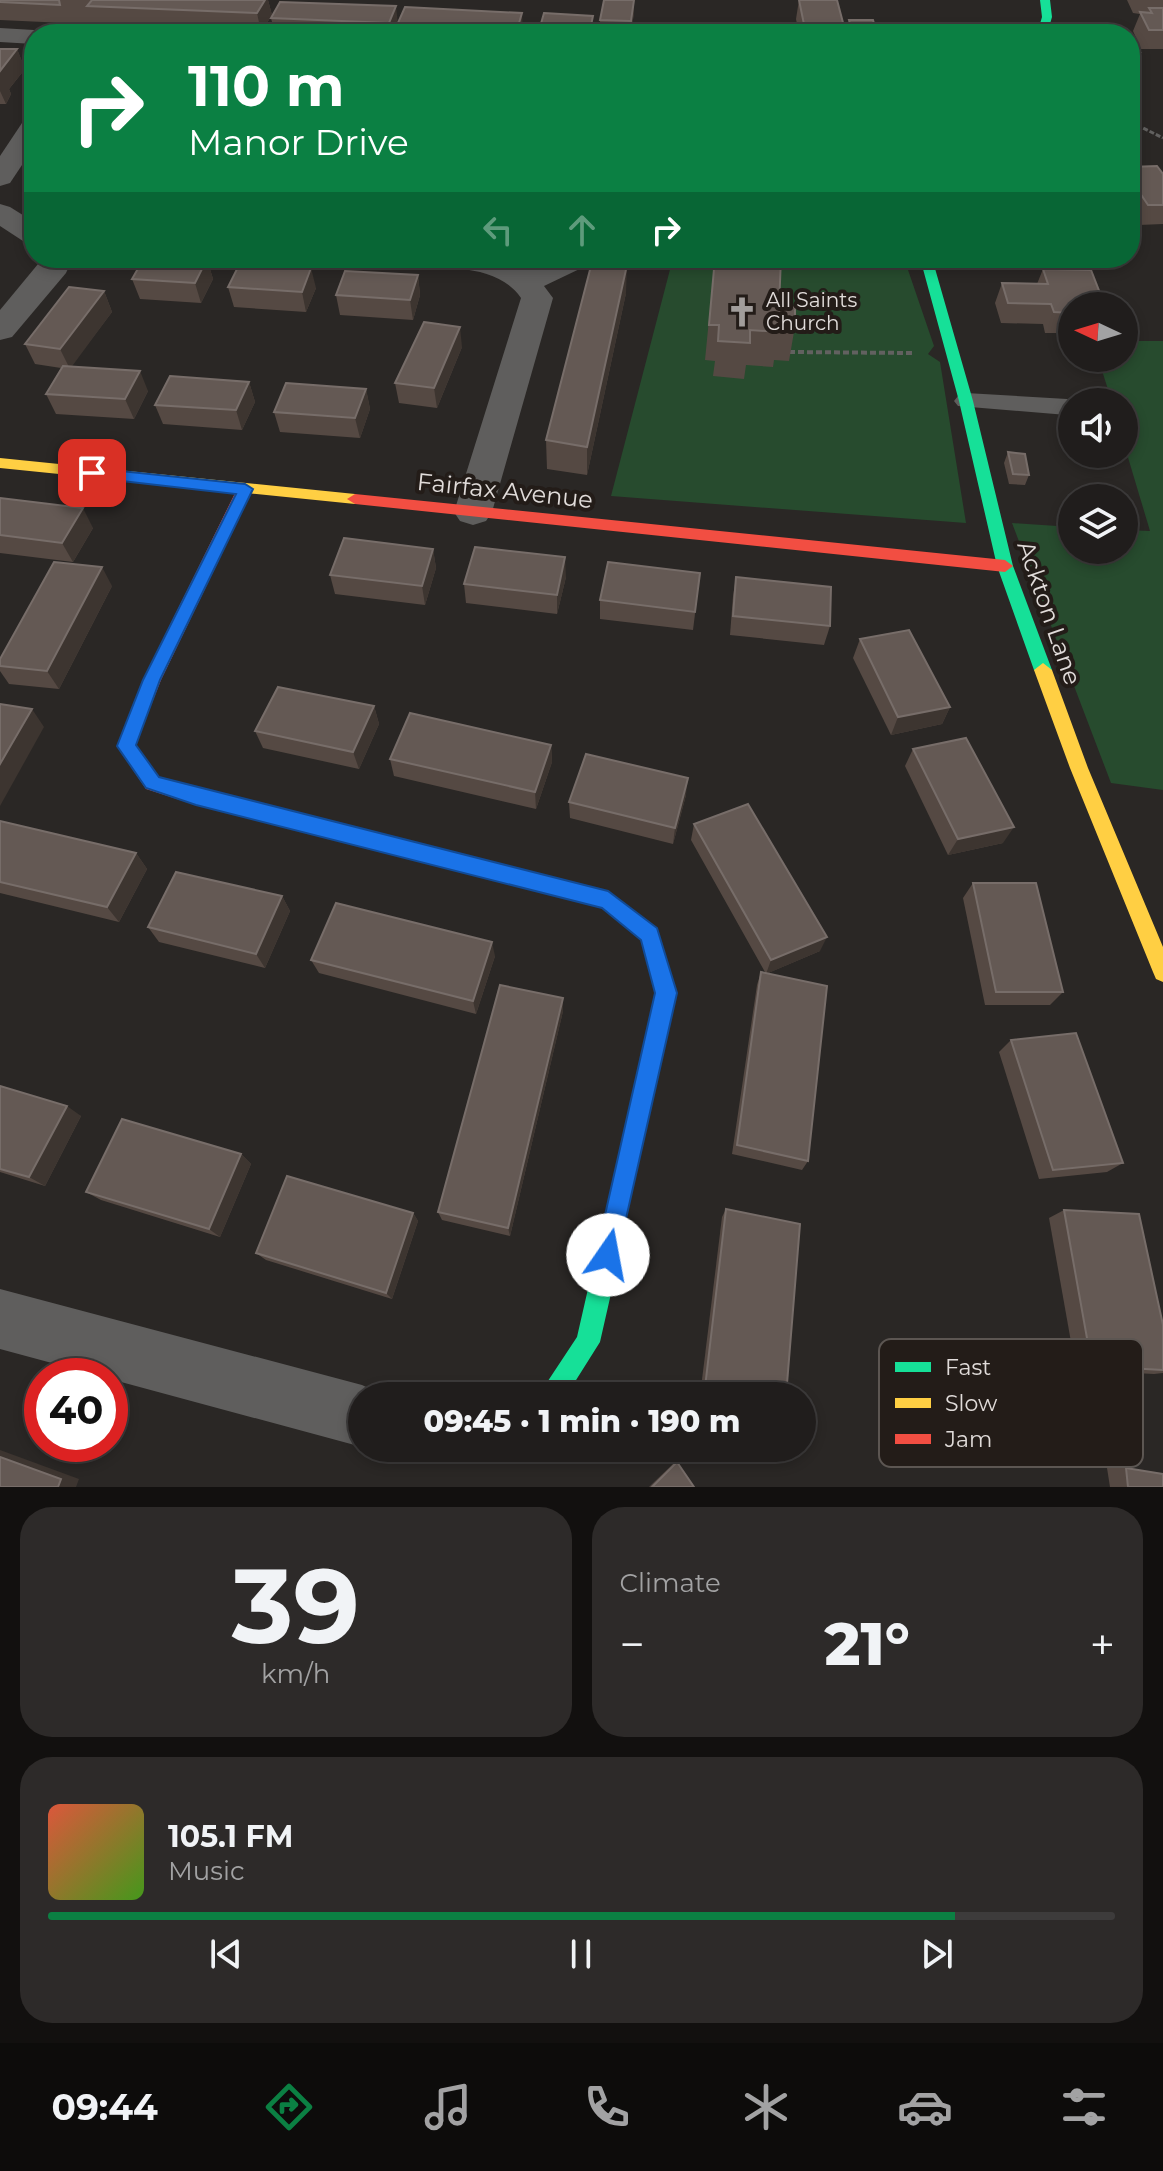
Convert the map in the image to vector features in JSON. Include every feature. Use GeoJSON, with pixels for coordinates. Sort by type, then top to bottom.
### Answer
{"type":"FeatureCollection","features":[{"type":"Feature","properties":{"kind":"street"},"geometry":{"type":"LineString","coordinates":[[1045,0],[1045,24]]}},
{"type":"Feature","properties":{"kind":"street"},"geometry":{"type":"LineString","coordinates":[[0,35],[24,36]]}},
{"type":"Feature","properties":{"kind":"street"},"geometry":{"type":"LineString","coordinates":[[0,177],[24,141]]}},
{"type":"Feature","properties":{"kind":"street"},"geometry":{"type":"LineString","coordinates":[[0,213],[24,229]]}},
{"type":"Feature","properties":{"kind":"street"},"geometry":{"type":"LineString","coordinates":[[0,330],[53,268]]}},
{"type":"Feature","properties":{"kind":"street"},"geometry":{"type":"LineString","coordinates":[[473,512],[537,298],[518,274],[496,268]]}},
{"type":"Feature","properties":{"kind":"street"},"geometry":{"type":"LineString","coordinates":[[526,283],[558,268]]}},
{"type":"Feature","properties":{"kind":"street","name":"Ackton Lane"},"geometry":{"type":"LineString","coordinates":[[929,268],[966,401],[1005,566],[1079,768],[1163,972]]}},
{"type":"Feature","properties":{"kind":"street","name":"Fairfax Avenue"},"geometry":{"type":"LineString","coordinates":[[0,463],[1005,566]]}},
{"type":"Feature","properties":{"kind":"street"},"geometry":{"type":"LineString","coordinates":[[245,489],[152,680],[126,746],[153,783],[196,797],[608,900],[650,935],[666,993],[588,1342],[561,1382]]}},
{"type":"Feature","properties":{"kind":"street"},"geometry":{"type":"LineString","coordinates":[[0,1319],[348,1412]]}},
{"type":"Feature","properties":{"kind":"lane"},"geometry":{"type":"LineString","coordinates":[[966,401],[1058,406]]}},
{"type":"Feature","properties":{"kind":"path"},"geometry":{"type":"LineString","coordinates":[[1140,126],[1163,138]]}},
{"type":"Feature","properties":{"kind":"path"},"geometry":{"type":"LineString","coordinates":[[789,352],[953,354]]}},
{"type":"Feature","properties":{"kind":"green space"},"geometry":{"type":"Polygon","coordinates":[[[670,268],[907,268],[934,346],[928,354],[940,362],[966,523],[611,496],[670,268]]]}},
{"type":"Feature","properties":{"kind":"green space"},"geometry":{"type":"Polygon","coordinates":[[[1138,341],[1163,341],[1163,790],[1111,783],[1012,523],[1058,526],[1058,564],[1138,564],[1138,531],[1150,531],[1131,468],[1138,468],[1138,388],[1108,388],[1102,372],[1138,372],[1138,341]]]}},
{"type":"Feature","properties":{"kind":"building"},"geometry":{"type":"Polygon","coordinates":[[[59,0],[60,5],[0,2],[59,0]]]}},
{"type":"Feature","properties":{"kind":"building"},"geometry":{"type":"Polygon","coordinates":[[[92,0],[265,0],[257,13],[87,6],[92,0]]]}},
{"type":"Feature","properties":{"kind":"building"},"geometry":{"type":"Polygon","coordinates":[[[604,0],[634,0],[631,21],[600,20],[604,0]]]}},
{"type":"Feature","properties":{"kind":"building"},"geometry":{"type":"Polygon","coordinates":[[[799,0],[837,0],[843,24],[804,24],[799,0]]]}},
{"type":"Feature","properties":{"kind":"building"},"geometry":{"type":"Polygon","coordinates":[[[280,2],[396,6],[389,23],[271,18],[280,2]]]}},
{"type":"Feature","properties":{"kind":"building"},"geometry":{"type":"Polygon","coordinates":[[[405,7],[522,13],[519,24],[397,24],[405,7]]]}},
{"type":"Feature","properties":{"kind":"building"},"geometry":{"type":"Polygon","coordinates":[[[1149,8],[1163,8],[1163,30],[1149,30],[1140,12],[1152,13],[1149,8]]]}},
{"type":"Feature","properties":{"kind":"building"},"geometry":{"type":"Polygon","coordinates":[[[544,13],[593,16],[591,24],[541,24],[544,13]]]}},
{"type":"Feature","properties":{"kind":"building"},"geometry":{"type":"Polygon","coordinates":[[[849,20],[873,20],[874,24],[850,24],[849,20]]]}},
{"type":"Feature","properties":{"kind":"building"},"geometry":{"type":"Polygon","coordinates":[[[0,49],[17,49],[0,71],[0,49]]]}},
{"type":"Feature","properties":{"kind":"building"},"geometry":{"type":"Polygon","coordinates":[[[1157,166],[1163,174],[1163,205],[1148,205],[1140,193],[1140,167],[1157,166]]]}},
{"type":"Feature","properties":{"kind":"building"},"geometry":{"type":"Polygon","coordinates":[[[138,268],[202,268],[195,283],[132,279],[138,268]]]}},
{"type":"Feature","properties":{"kind":"building"},"geometry":{"type":"Polygon","coordinates":[[[238,268],[311,268],[302,292],[228,287],[238,268]]]}},
{"type":"Feature","properties":{"kind":"building"},"geometry":{"type":"Polygon","coordinates":[[[590,268],[626,268],[587,447],[546,440],[590,268]]]}},
{"type":"Feature","properties":{"kind":"building"},"geometry":{"type":"Polygon","coordinates":[[[714,268],[781,268],[779,306],[795,307],[795,326],[779,325],[779,332],[750,330],[750,343],[718,341],[719,325],[709,325],[714,268]]]}},
{"type":"Feature","properties":{"kind":"building"},"geometry":{"type":"Polygon","coordinates":[[[1043,269],[1091,270],[1100,292],[1058,292],[1058,312],[1054,312],[1051,304],[1008,303],[1002,283],[1048,284],[1043,269]]]}},
{"type":"Feature","properties":{"kind":"building"},"geometry":{"type":"Polygon","coordinates":[[[345,271],[418,275],[410,300],[336,295],[345,271]]]}},
{"type":"Feature","properties":{"kind":"building"},"geometry":{"type":"Polygon","coordinates":[[[69,287],[104,291],[60,349],[25,344],[69,287]]]}},
{"type":"Feature","properties":{"kind":"building"},"geometry":{"type":"Polygon","coordinates":[[[424,322],[460,327],[434,388],[395,383],[424,322]]]}},
{"type":"Feature","properties":{"kind":"building"},"geometry":{"type":"Polygon","coordinates":[[[63,366],[140,371],[125,399],[46,394],[63,366]]]}},
{"type":"Feature","properties":{"kind":"building"},"geometry":{"type":"Polygon","coordinates":[[[170,376],[249,382],[236,410],[155,405],[170,376]]]}},
{"type":"Feature","properties":{"kind":"building"},"geometry":{"type":"Polygon","coordinates":[[[286,383],[366,389],[355,418],[274,412],[286,383]]]}},
{"type":"Feature","properties":{"kind":"building"},"geometry":{"type":"Polygon","coordinates":[[[1008,452],[1025,454],[1029,475],[1013,474],[1008,452]]]}},
{"type":"Feature","properties":{"kind":"building"},"geometry":{"type":"Polygon","coordinates":[[[0,498],[83,508],[62,543],[0,535],[0,498]]]}},
{"type":"Feature","properties":{"kind":"building"},"geometry":{"type":"Polygon","coordinates":[[[344,538],[433,549],[422,586],[330,575],[344,538]]]}},
{"type":"Feature","properties":{"kind":"building"},"geometry":{"type":"Polygon","coordinates":[[[475,547],[565,557],[557,595],[464,584],[475,547]]]}},
{"type":"Feature","properties":{"kind":"building"},"geometry":{"type":"Polygon","coordinates":[[[54,562],[102,567],[47,671],[0,666],[0,659],[54,562]]]}},
{"type":"Feature","properties":{"kind":"building"},"geometry":{"type":"Polygon","coordinates":[[[608,562],[700,573],[695,612],[600,600],[608,562]]]}},
{"type":"Feature","properties":{"kind":"building"},"geometry":{"type":"Polygon","coordinates":[[[736,577],[831,587],[830,626],[733,616],[736,577]]]}},
{"type":"Feature","properties":{"kind":"building"},"geometry":{"type":"Polygon","coordinates":[[[909,630],[950,707],[898,717],[860,639],[909,630]]]}},
{"type":"Feature","properties":{"kind":"building"},"geometry":{"type":"Polygon","coordinates":[[[278,687],[374,706],[353,752],[255,731],[278,687]]]}},
{"type":"Feature","properties":{"kind":"building"},"geometry":{"type":"Polygon","coordinates":[[[0,704],[32,709],[0,764],[0,704]]]}},
{"type":"Feature","properties":{"kind":"building"},"geometry":{"type":"Polygon","coordinates":[[[410,713],[551,745],[535,792],[390,759],[410,713]]]}},
{"type":"Feature","properties":{"kind":"building"},"geometry":{"type":"Polygon","coordinates":[[[966,738],[1014,827],[958,839],[913,749],[966,738]]]}},
{"type":"Feature","properties":{"kind":"building"},"geometry":{"type":"Polygon","coordinates":[[[586,754],[688,778],[675,828],[569,802],[586,754]]]}},
{"type":"Feature","properties":{"kind":"building"},"geometry":{"type":"Polygon","coordinates":[[[748,804],[827,937],[771,960],[694,824],[748,804]]]}},
{"type":"Feature","properties":{"kind":"building"},"geometry":{"type":"Polygon","coordinates":[[[0,821],[136,853],[107,907],[0,882],[0,821]]]}},
{"type":"Feature","properties":{"kind":"building"},"geometry":{"type":"Polygon","coordinates":[[[176,872],[282,896],[256,954],[148,927],[176,872]]]}},
{"type":"Feature","properties":{"kind":"building"},"geometry":{"type":"Polygon","coordinates":[[[973,883],[1036,883],[1063,992],[996,992],[973,883]]]}},
{"type":"Feature","properties":{"kind":"building"},"geometry":{"type":"Polygon","coordinates":[[[336,903],[492,942],[473,1001],[311,960],[336,903]]]}},
{"type":"Feature","properties":{"kind":"building"},"geometry":{"type":"Polygon","coordinates":[[[761,972],[827,986],[808,1161],[737,1145],[761,972]]]}},
{"type":"Feature","properties":{"kind":"building"},"geometry":{"type":"Polygon","coordinates":[[[500,985],[563,998],[508,1228],[438,1212],[500,985]]]}},
{"type":"Feature","properties":{"kind":"building"},"geometry":{"type":"Polygon","coordinates":[[[1076,1033],[1123,1163],[1053,1170],[1011,1040],[1076,1033]]]}},
{"type":"Feature","properties":{"kind":"building"},"geometry":{"type":"Polygon","coordinates":[[[0,1086],[67,1106],[29,1177],[0,1169],[0,1086]]]}},
{"type":"Feature","properties":{"kind":"building"},"geometry":{"type":"Polygon","coordinates":[[[122,1119],[241,1154],[209,1229],[86,1192],[122,1119]]]}},
{"type":"Feature","properties":{"kind":"building"},"geometry":{"type":"Polygon","coordinates":[[[287,1176],[413,1213],[386,1293],[256,1253],[287,1176]]]}},
{"type":"Feature","properties":{"kind":"building"},"geometry":{"type":"Polygon","coordinates":[[[726,1209],[800,1224],[787,1382],[706,1382],[726,1209]]]}},
{"type":"Feature","properties":{"kind":"building"},"geometry":{"type":"Polygon","coordinates":[[[1064,1210],[1139,1214],[1163,1325],[1163,1370],[1143,1369],[1143,1339],[1087,1339],[1064,1210]]]}},
{"type":"Feature","properties":{"kind":"building"},"geometry":{"type":"Polygon","coordinates":[[[0,1457],[61,1479],[58,1487],[0,1487],[0,1457]]]}},
{"type":"Feature","properties":{"kind":"building"},"geometry":{"type":"Polygon","coordinates":[[[677,1462],[694,1487],[652,1487],[677,1462]]]}},
{"type":"Feature","properties":{"kind":"building"},"geometry":{"type":"Polygon","coordinates":[[[1126,1468],[1163,1474],[1163,1487],[1128,1487],[1126,1468]]]}},
{"type":"Feature","properties":{"kind":"traffic: fast"},"geometry":{"type":"LineString","coordinates":[[1045,0],[1045,24]]}},
{"type":"Feature","properties":{"kind":"traffic: fast"},"geometry":{"type":"LineString","coordinates":[[929,268],[966,401],[1005,566],[1043,670]]}},
{"type":"Feature","properties":{"kind":"traffic: fast"},"geometry":{"type":"LineString","coordinates":[[561,1382],[588,1342],[613,1232]]}},
{"type":"Feature","properties":{"kind":"traffic: slow"},"geometry":{"type":"LineString","coordinates":[[0,463],[355,499]]}},
{"type":"Feature","properties":{"kind":"traffic: slow"},"geometry":{"type":"LineString","coordinates":[[1043,670],[1079,768],[1163,972]]}},
{"type":"Feature","properties":{"kind":"traffic: slow"},"geometry":{"type":"LineString","coordinates":[[366,839],[608,900],[650,935],[666,993],[613,1232]]}},
{"type":"Feature","properties":{"kind":"traffic: jam"},"geometry":{"type":"LineString","coordinates":[[245,489],[152,680],[126,746],[153,783],[196,797],[366,839]]}},
{"type":"Feature","properties":{"kind":"traffic: jam"},"geometry":{"type":"LineString","coordinates":[[355,499],[1005,566]]}},
{"type":"Feature","properties":{"kind":"place","name":"All Saints Church"},"geometry":{"type":"Point","coordinates":[742,312]}},
{"type":"Feature","properties":{"kind":"route"},"geometry":{"type":"LineString","coordinates":[[92,473],[245,489],[152,680],[126,746],[153,783],[196,797],[608,900],[650,935],[666,993],[608,1255]]}}]}
